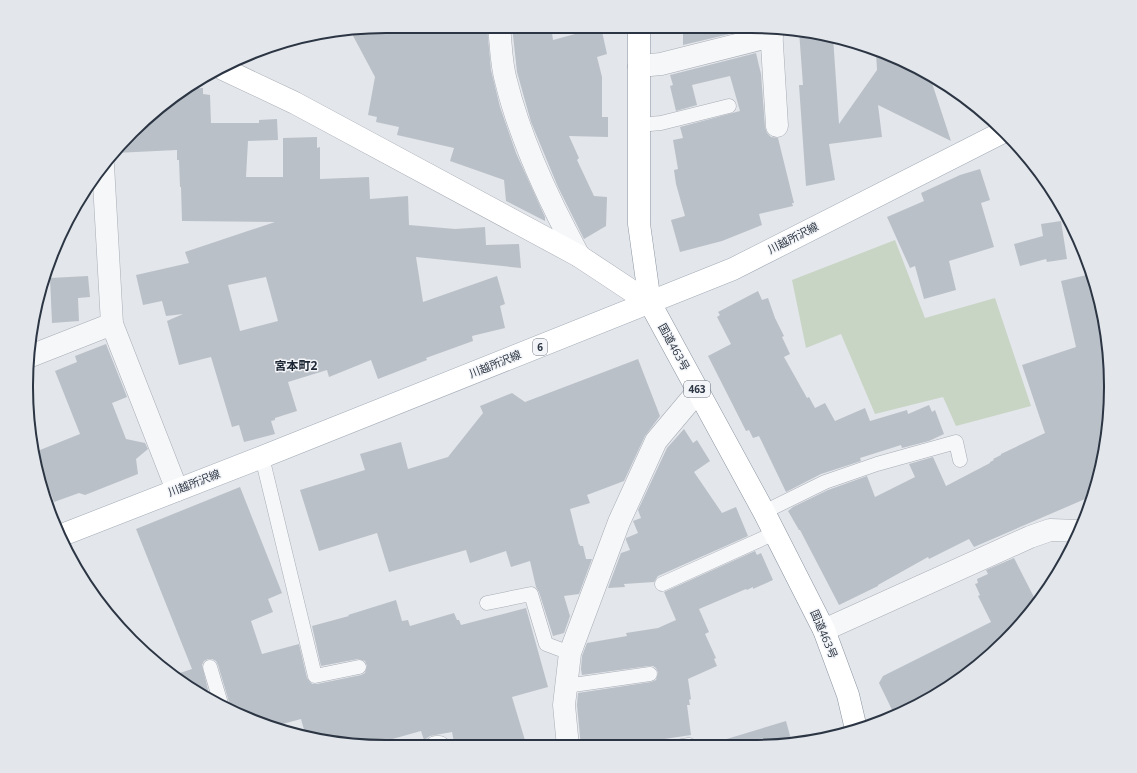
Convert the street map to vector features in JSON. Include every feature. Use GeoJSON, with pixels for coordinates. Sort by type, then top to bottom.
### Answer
{"type":"FeatureCollection","features":[{"type":"Feature","properties":{"kind":"main road","name":"国道463号"},"geometry":{"type":"LineString","coordinates":[[639,33],[639,224],[650,303],[764,512],[824,630],[848,694],[855,724]]}},
{"type":"Feature","properties":{"kind":"main road"},"geometry":{"type":"LineString","coordinates":[[228,70],[295,103],[579,256],[650,303]]}},
{"type":"Feature","properties":{"kind":"main road","name":"川越所沢線"},"geometry":{"type":"LineString","coordinates":[[65,534],[650,303],[734,268],[998,135]]}},
{"type":"Feature","properties":{"kind":"street"},"geometry":{"type":"LineString","coordinates":[[500,33],[505,80],[523,136],[555,212],[579,256]]}},
{"type":"Feature","properties":{"kind":"street"},"geometry":{"type":"LineString","coordinates":[[639,66],[661,64],[766,34]]}},
{"type":"Feature","properties":{"kind":"street"},"geometry":{"type":"LineString","coordinates":[[772,34],[777,126]]}},
{"type":"Feature","properties":{"kind":"street"},"geometry":{"type":"LineString","coordinates":[[96,189],[112,324],[177,490]]}},
{"type":"Feature","properties":{"kind":"street"},"geometry":{"type":"LineString","coordinates":[[35,354],[112,324]]}},
{"type":"Feature","properties":{"kind":"street"},"geometry":{"type":"LineString","coordinates":[[567,740],[564,705],[570,653],[619,522],[656,441],[698,391]]}},
{"type":"Feature","properties":{"kind":"street"},"geometry":{"type":"LineString","coordinates":[[824,630],[1030,537],[1050,530],[1073,531]]}},
{"type":"Feature","properties":{"kind":"lane"},"geometry":{"type":"LineString","coordinates":[[639,125],[661,123],[729,106]]}},
{"type":"Feature","properties":{"kind":"lane"},"geometry":{"type":"LineString","coordinates":[[764,512],[825,482],[877,464],[956,442],[960,460]]}},
{"type":"Feature","properties":{"kind":"lane"},"geometry":{"type":"LineString","coordinates":[[262,457],[315,676],[359,667]]}},
{"type":"Feature","properties":{"kind":"lane"},"geometry":{"type":"LineString","coordinates":[[662,584],[775,533]]}},
{"type":"Feature","properties":{"kind":"lane"},"geometry":{"type":"LineString","coordinates":[[487,603],[532,594],[546,644],[570,653]]}},
{"type":"Feature","properties":{"kind":"lane"},"geometry":{"type":"LineString","coordinates":[[210,667],[220,698]]}},
{"type":"Feature","properties":{"kind":"lane"},"geometry":{"type":"LineString","coordinates":[[566,686],[650,674]]}},
{"type":"Feature","properties":{"kind":"green space"},"geometry":{"type":"Polygon","coordinates":[[[895,240],[925,318],[995,298],[1031,406],[956,426],[943,397],[875,414],[841,334],[806,348],[792,280],[895,240]]]}},
{"type":"Feature","properties":{"kind":"building"},"geometry":{"type":"Polygon","coordinates":[[[386,33],[488,33],[491,70],[500,107],[516,153],[545,217],[545,221],[506,201],[504,180],[450,161],[454,148],[397,135],[399,127],[376,122],[377,117],[368,115],[375,77],[353,35],[386,33]]]}},
{"type":"Feature","properties":{"kind":"building"},"geometry":{"type":"Polygon","coordinates":[[[513,33],[552,33],[553,40],[579,33],[602,33],[607,54],[597,57],[602,77],[602,117],[608,117],[608,137],[569,136],[579,158],[577,160],[594,196],[607,197],[606,226],[584,239],[558,187],[531,122],[517,72],[513,33]]]}},
{"type":"Feature","properties":{"kind":"building"},"geometry":{"type":"Polygon","coordinates":[[[683,33],[734,33],[683,45],[683,33]]]}},
{"type":"Feature","properties":{"kind":"building"},"geometry":{"type":"Polygon","coordinates":[[[799,36],[833,43],[839,124],[877,70],[876,56],[886,60],[907,69],[932,83],[951,141],[878,105],[882,137],[829,144],[835,180],[806,186],[799,85],[803,85],[799,36]]]}},
{"type":"Feature","properties":{"kind":"building"},"geometry":{"type":"Polygon","coordinates":[[[756,53],[761,74],[765,127],[767,133],[771,137],[778,138],[794,203],[792,203],[793,206],[759,214],[762,225],[722,241],[680,252],[671,220],[685,216],[676,184],[674,170],[678,169],[673,140],[683,138],[680,127],[740,111],[730,76],[692,85],[697,105],[676,111],[670,86],[673,85],[670,75],[756,53]]]}},
{"type":"Feature","properties":{"kind":"building"},"geometry":{"type":"Polygon","coordinates":[[[197,88],[203,88],[203,94],[210,95],[211,123],[259,123],[259,120],[277,119],[278,140],[248,141],[246,177],[283,177],[283,138],[317,137],[317,148],[320,147],[320,179],[369,177],[370,199],[408,196],[409,225],[455,229],[485,227],[486,245],[519,244],[521,268],[416,257],[423,302],[497,276],[505,304],[500,306],[505,328],[472,336],[473,341],[426,358],[427,360],[378,379],[371,360],[329,377],[327,370],[288,382],[297,411],[275,418],[275,420],[271,421],[275,434],[244,442],[239,425],[232,427],[211,357],[179,365],[167,321],[183,314],[166,316],[162,301],[143,305],[136,275],[189,263],[185,252],[275,222],[182,221],[181,187],[177,150],[121,153],[153,121],[171,106],[197,88]],[[266,277],[228,285],[240,331],[278,321],[266,277]]]}},
{"type":"Feature","properties":{"kind":"building"},"geometry":{"type":"Polygon","coordinates":[[[980,169],[990,200],[981,203],[994,247],[949,261],[956,290],[924,299],[915,266],[910,268],[887,217],[924,201],[921,193],[960,175],[980,169]]]}},
{"type":"Feature","properties":{"kind":"building"},"geometry":{"type":"Polygon","coordinates":[[[1061,221],[1067,259],[1047,262],[1046,259],[1020,266],[1014,244],[1043,236],[1041,224],[1061,221]]]}},
{"type":"Feature","properties":{"kind":"building"},"geometry":{"type":"Polygon","coordinates":[[[1086,275],[1092,295],[1101,340],[1104,386],[1101,433],[1092,478],[1085,499],[974,547],[969,539],[929,559],[928,557],[878,586],[839,605],[800,530],[788,511],[793,507],[828,490],[867,476],[875,497],[915,477],[909,464],[933,457],[946,486],[990,463],[1001,454],[1045,433],[1022,365],[1076,347],[1061,281],[1086,275]]]}},
{"type":"Feature","properties":{"kind":"building"},"geometry":{"type":"Polygon","coordinates":[[[88,276],[90,297],[78,298],[79,321],[52,323],[50,278],[88,276]]]}},
{"type":"Feature","properties":{"kind":"building"},"geometry":{"type":"Polygon","coordinates":[[[758,291],[762,300],[768,298],[775,318],[784,336],[782,337],[790,354],[784,357],[807,398],[809,397],[815,408],[825,403],[835,421],[865,408],[870,421],[907,410],[908,414],[929,405],[932,412],[935,410],[944,434],[929,441],[902,448],[901,445],[860,458],[861,461],[821,474],[786,492],[759,436],[753,438],[749,430],[746,431],[708,356],[731,344],[717,317],[720,315],[718,312],[758,291]]]}},
{"type":"Feature","properties":{"kind":"building"},"geometry":{"type":"Polygon","coordinates":[[[106,344],[127,397],[112,403],[126,439],[145,443],[148,449],[136,459],[138,474],[85,495],[79,493],[54,502],[45,478],[39,450],[80,434],[55,371],[77,362],[75,356],[106,344]]]}},
{"type":"Feature","properties":{"kind":"building"},"geometry":{"type":"Polygon","coordinates":[[[638,359],[660,416],[645,436],[624,481],[587,495],[590,503],[570,509],[579,545],[580,544],[580,546],[583,546],[586,559],[592,559],[579,594],[564,596],[570,616],[564,633],[553,636],[536,587],[530,561],[511,567],[506,551],[470,563],[466,550],[389,572],[377,533],[319,551],[300,490],[365,470],[360,454],[401,442],[408,469],[448,457],[483,413],[480,406],[512,393],[525,402],[638,359]]]}},
{"type":"Feature","properties":{"kind":"building"},"geometry":{"type":"Polygon","coordinates":[[[684,429],[693,443],[697,440],[710,461],[694,472],[722,513],[736,507],[748,536],[658,576],[654,582],[624,584],[625,587],[608,588],[621,553],[630,550],[626,538],[638,533],[633,521],[641,518],[638,510],[667,448],[684,429]]]}},
{"type":"Feature","properties":{"kind":"building"},"geometry":{"type":"Polygon","coordinates":[[[240,487],[282,593],[268,599],[273,612],[251,621],[262,654],[299,644],[307,678],[312,684],[361,675],[365,673],[367,666],[365,661],[358,659],[321,666],[312,626],[349,616],[348,615],[396,600],[402,621],[408,620],[410,626],[454,613],[461,625],[526,608],[548,687],[512,697],[525,740],[454,740],[452,732],[430,736],[424,740],[421,731],[389,740],[340,737],[304,730],[301,719],[282,724],[230,704],[216,661],[208,659],[204,661],[202,665],[209,692],[180,673],[192,669],[136,529],[240,487]]]}},
{"type":"Feature","properties":{"kind":"building"},"geometry":{"type":"Polygon","coordinates":[[[755,551],[757,555],[761,553],[773,580],[753,589],[753,587],[747,590],[746,589],[699,609],[709,632],[705,634],[716,658],[714,659],[717,666],[688,679],[691,699],[689,700],[690,705],[687,705],[691,735],[658,740],[580,740],[577,705],[578,693],[651,682],[656,680],[658,673],[656,668],[649,666],[582,675],[582,656],[587,643],[627,636],[626,633],[658,628],[676,620],[664,592],[755,551]]]}},
{"type":"Feature","properties":{"kind":"building"},"geometry":{"type":"Polygon","coordinates":[[[1014,558],[1034,597],[1016,620],[984,652],[966,667],[927,693],[892,710],[879,683],[883,676],[991,622],[978,596],[980,595],[975,584],[978,583],[977,579],[988,574],[986,570],[1014,558]]]}},
{"type":"Feature","properties":{"kind":"building"},"geometry":{"type":"Polygon","coordinates":[[[786,721],[791,738],[750,740],[723,740],[786,721]]]}},
{"type":"Feature","properties":{"kind":"district","name":"宮本町2"},"geometry":{"type":"Point","coordinates":[296,366]}}]}
